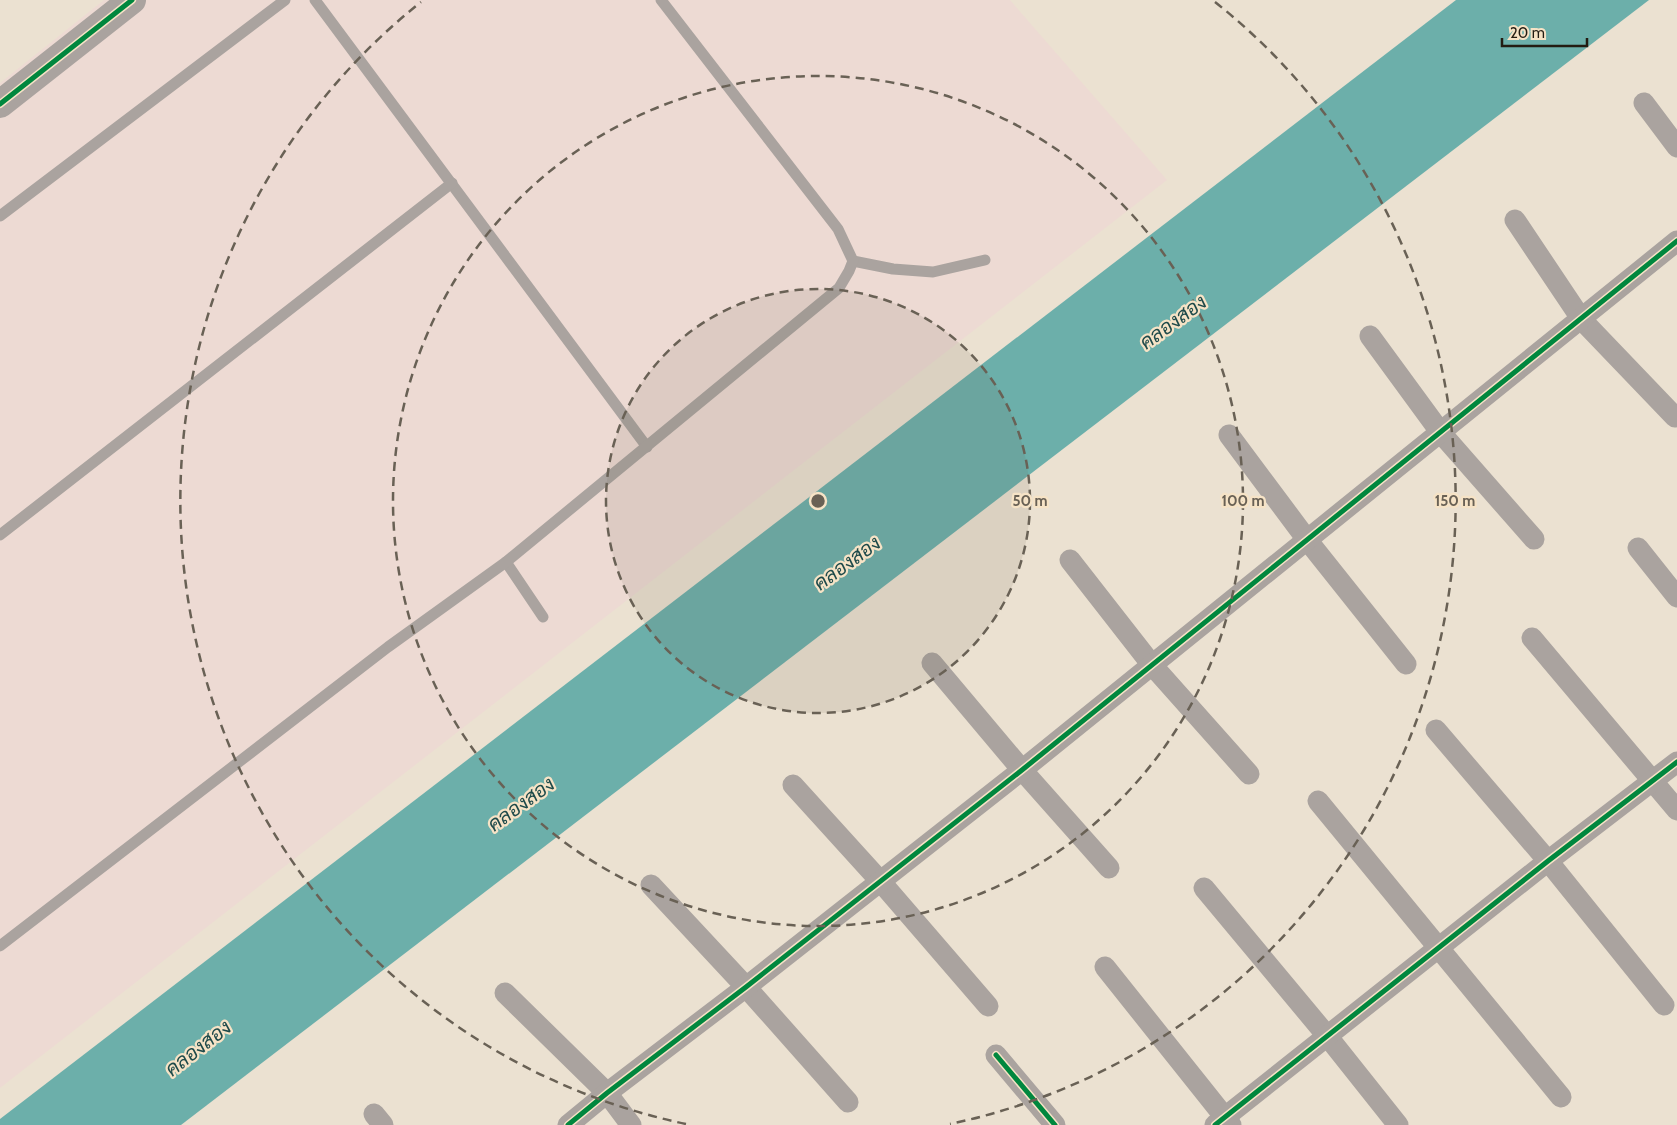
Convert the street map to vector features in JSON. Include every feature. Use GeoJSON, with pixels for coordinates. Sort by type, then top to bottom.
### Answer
{"type":"FeatureCollection","features":[{"type":"Feature","properties":{"kind":"street"},"geometry":{"type":"LineString","coordinates":[[0,104],[132,0]]}},
{"type":"Feature","properties":{"kind":"street"},"geometry":{"type":"LineString","coordinates":[[1644,103],[1677,147]]}},
{"type":"Feature","properties":{"kind":"street"},"geometry":{"type":"LineString","coordinates":[[1515,220],[1582,320],[1675,417]]}},
{"type":"Feature","properties":{"kind":"street"},"geometry":{"type":"LineString","coordinates":[[568,1125],[1022,770],[1582,320],[1677,241]]}},
{"type":"Feature","properties":{"kind":"street"},"geometry":{"type":"LineString","coordinates":[[1370,336],[1441,433],[1534,539]]}},
{"type":"Feature","properties":{"kind":"street"},"geometry":{"type":"LineString","coordinates":[[1229,435],[1308,541],[1406,664]]}},
{"type":"Feature","properties":{"kind":"street"},"geometry":{"type":"LineString","coordinates":[[1638,548],[1677,597]]}},
{"type":"Feature","properties":{"kind":"street"},"geometry":{"type":"LineString","coordinates":[[1070,560],[1152,665],[1249,774]]}},
{"type":"Feature","properties":{"kind":"street"},"geometry":{"type":"LineString","coordinates":[[1532,638],[1677,810]]}},
{"type":"Feature","properties":{"kind":"street"},"geometry":{"type":"LineString","coordinates":[[932,663],[1022,770],[1109,868]]}},
{"type":"Feature","properties":{"kind":"street"},"geometry":{"type":"LineString","coordinates":[[1436,730],[1548,862],[1664,1005]]}},
{"type":"Feature","properties":{"kind":"street"},"geometry":{"type":"LineString","coordinates":[[1105,967],[1223,1122],[1438,948],[1654,782],[1677,762]]}},
{"type":"Feature","properties":{"kind":"street"},"geometry":{"type":"LineString","coordinates":[[793,785],[988,1006]]}},
{"type":"Feature","properties":{"kind":"street"},"geometry":{"type":"LineString","coordinates":[[1318,801],[1561,1097]]}},
{"type":"Feature","properties":{"kind":"street"},"geometry":{"type":"LineString","coordinates":[[651,885],[746,987],[848,1102]]}},
{"type":"Feature","properties":{"kind":"street"},"geometry":{"type":"LineString","coordinates":[[1204,888],[1328,1037],[1398,1125]]}},
{"type":"Feature","properties":{"kind":"street"},"geometry":{"type":"LineString","coordinates":[[505,993],[607,1093],[631,1125]]}},
{"type":"Feature","properties":{"kind":"street"},"geometry":{"type":"LineString","coordinates":[[996,1055],[1055,1125]]}},
{"type":"Feature","properties":{"kind":"lane"},"geometry":{"type":"LineString","coordinates":[[0,216],[285,0]]}},
{"type":"Feature","properties":{"kind":"lane"},"geometry":{"type":"LineString","coordinates":[[315,0],[647,447]]}},
{"type":"Feature","properties":{"kind":"lane"},"geometry":{"type":"LineString","coordinates":[[0,946],[388,647],[506,562],[839,288],[853,261],[838,229],[661,0]]}},
{"type":"Feature","properties":{"kind":"lane"},"geometry":{"type":"LineString","coordinates":[[0,535],[452,183]]}},
{"type":"Feature","properties":{"kind":"lane"},"geometry":{"type":"LineString","coordinates":[[853,261],[893,270],[933,272],[985,260]]}},
{"type":"Feature","properties":{"kind":"lane"},"geometry":{"type":"LineString","coordinates":[[506,562],[543,617]]}},
{"type":"Feature","properties":{"kind":"shaded area"},"geometry":{"type":"Polygon","coordinates":[[[104,0],[1010,0],[1167,180],[0,1088],[0,83],[104,0]]]}},
{"type":"Feature","properties":{"kind":"water","name":"คลองสอง"},"geometry":{"type":"Polygon","coordinates":[[[1456,0],[1649,0],[181,1125],[0,1125],[0,1119],[1456,0]]]}},
{"type":"Feature","properties":{"kind":"cycle path"},"geometry":{"type":"LineString","coordinates":[[0,104],[132,0]]}},
{"type":"Feature","properties":{"kind":"cycle path"},"geometry":{"type":"LineString","coordinates":[[568,1125],[1022,770],[1677,241]]}},
{"type":"Feature","properties":{"kind":"cycle path"},"geometry":{"type":"LineString","coordinates":[[1215,1125],[1548,861],[1677,762]]}},
{"type":"Feature","properties":{"kind":"cycle path"},"geometry":{"type":"LineString","coordinates":[[996,1055],[1055,1125]]}}]}
